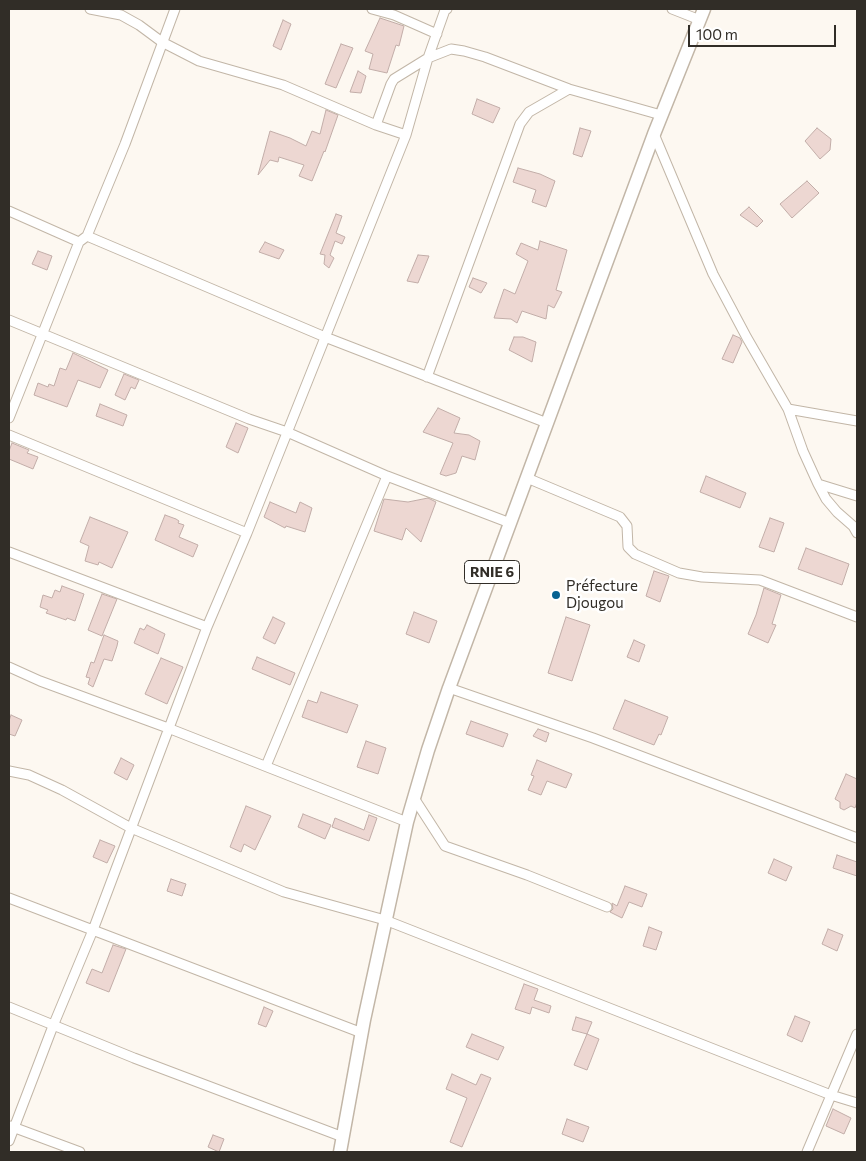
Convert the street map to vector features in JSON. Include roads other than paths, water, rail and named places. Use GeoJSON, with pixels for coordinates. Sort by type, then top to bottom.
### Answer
{"type":"FeatureCollection","features":[{"type":"Feature","properties":{"kind":"main road","name":"RNIE 6"},"geometry":{"type":"LineString","coordinates":[[340,1152],[362,1033],[406,822],[449,688],[661,115],[702,15]]}},
{"type":"Feature","properties":{"kind":"street"},"geometry":{"type":"LineString","coordinates":[[90,9],[121,15],[139,24],[162,42],[199,61],[283,85],[376,125],[406,135]]}},
{"type":"Feature","properties":{"kind":"street"},"geometry":{"type":"LineString","coordinates":[[9,418],[78,242],[86,236],[125,144],[175,9]]}},
{"type":"Feature","properties":{"kind":"street"},"geometry":{"type":"LineString","coordinates":[[372,9],[394,15],[437,34]]}},
{"type":"Feature","properties":{"kind":"street"},"geometry":{"type":"LineString","coordinates":[[9,1141],[11,1127],[93,930],[207,627],[247,534],[406,135],[428,58],[446,9]]}},
{"type":"Feature","properties":{"kind":"street"},"geometry":{"type":"LineString","coordinates":[[672,9],[702,15]]}},
{"type":"Feature","properties":{"kind":"street"},"geometry":{"type":"LineString","coordinates":[[376,125],[390,84],[398,76],[428,58],[451,50],[464,51],[569,89],[661,115]]}},
{"type":"Feature","properties":{"kind":"street"},"geometry":{"type":"LineString","coordinates":[[427,376],[520,124],[529,112],[569,89]]}},
{"type":"Feature","properties":{"kind":"street"},"geometry":{"type":"LineString","coordinates":[[654,134],[713,274],[746,338],[788,409],[803,451],[818,484],[826,499],[837,512],[854,526],[857,533]]}},
{"type":"Feature","properties":{"kind":"street"},"geometry":{"type":"LineString","coordinates":[[9,211],[78,242]]}},
{"type":"Feature","properties":{"kind":"street"},"geometry":{"type":"LineString","coordinates":[[86,236],[324,337],[547,423]]}},
{"type":"Feature","properties":{"kind":"street"},"geometry":{"type":"LineString","coordinates":[[9,320],[287,432],[388,476],[510,523]]}},
{"type":"Feature","properties":{"kind":"street"},"geometry":{"type":"LineString","coordinates":[[788,409],[857,421]]}},
{"type":"Feature","properties":{"kind":"street"},"geometry":{"type":"LineString","coordinates":[[9,435],[247,534]]}},
{"type":"Feature","properties":{"kind":"street"},"geometry":{"type":"LineString","coordinates":[[266,766],[388,476]]}},
{"type":"Feature","properties":{"kind":"street"},"geometry":{"type":"LineString","coordinates":[[527,478],[620,517],[627,526],[628,547],[635,554],[679,573],[702,577],[760,580],[857,617]]}},
{"type":"Feature","properties":{"kind":"street"},"geometry":{"type":"LineString","coordinates":[[818,484],[857,496]]}},
{"type":"Feature","properties":{"kind":"street"},"geometry":{"type":"LineString","coordinates":[[9,552],[207,627]]}},
{"type":"Feature","properties":{"kind":"street"},"geometry":{"type":"LineString","coordinates":[[9,667],[40,681],[168,728],[406,822]]}},
{"type":"Feature","properties":{"kind":"street"},"geometry":{"type":"LineString","coordinates":[[449,688],[575,732],[857,838]]}},
{"type":"Feature","properties":{"kind":"street"},"geometry":{"type":"LineString","coordinates":[[9,770],[29,775],[62,790],[132,828],[284,892],[385,920],[831,1095],[857,1103]]}},
{"type":"Feature","properties":{"kind":"street"},"geometry":{"type":"LineString","coordinates":[[414,798],[446,846],[527,875],[607,907]]}},
{"type":"Feature","properties":{"kind":"street"},"geometry":{"type":"LineString","coordinates":[[9,898],[362,1033]]}},
{"type":"Feature","properties":{"kind":"street"},"geometry":{"type":"LineString","coordinates":[[9,1008],[134,1058],[343,1137]]}},
{"type":"Feature","properties":{"kind":"street"},"geometry":{"type":"LineString","coordinates":[[807,1152],[857,1034]]}},
{"type":"Feature","properties":{"kind":"street"},"geometry":{"type":"LineString","coordinates":[[11,1127],[80,1152]]}},
{"type":"Feature","properties":{"kind":"place","name":"Préfecture Djougou"},"geometry":{"type":"Point","coordinates":[556,595]}}]}
